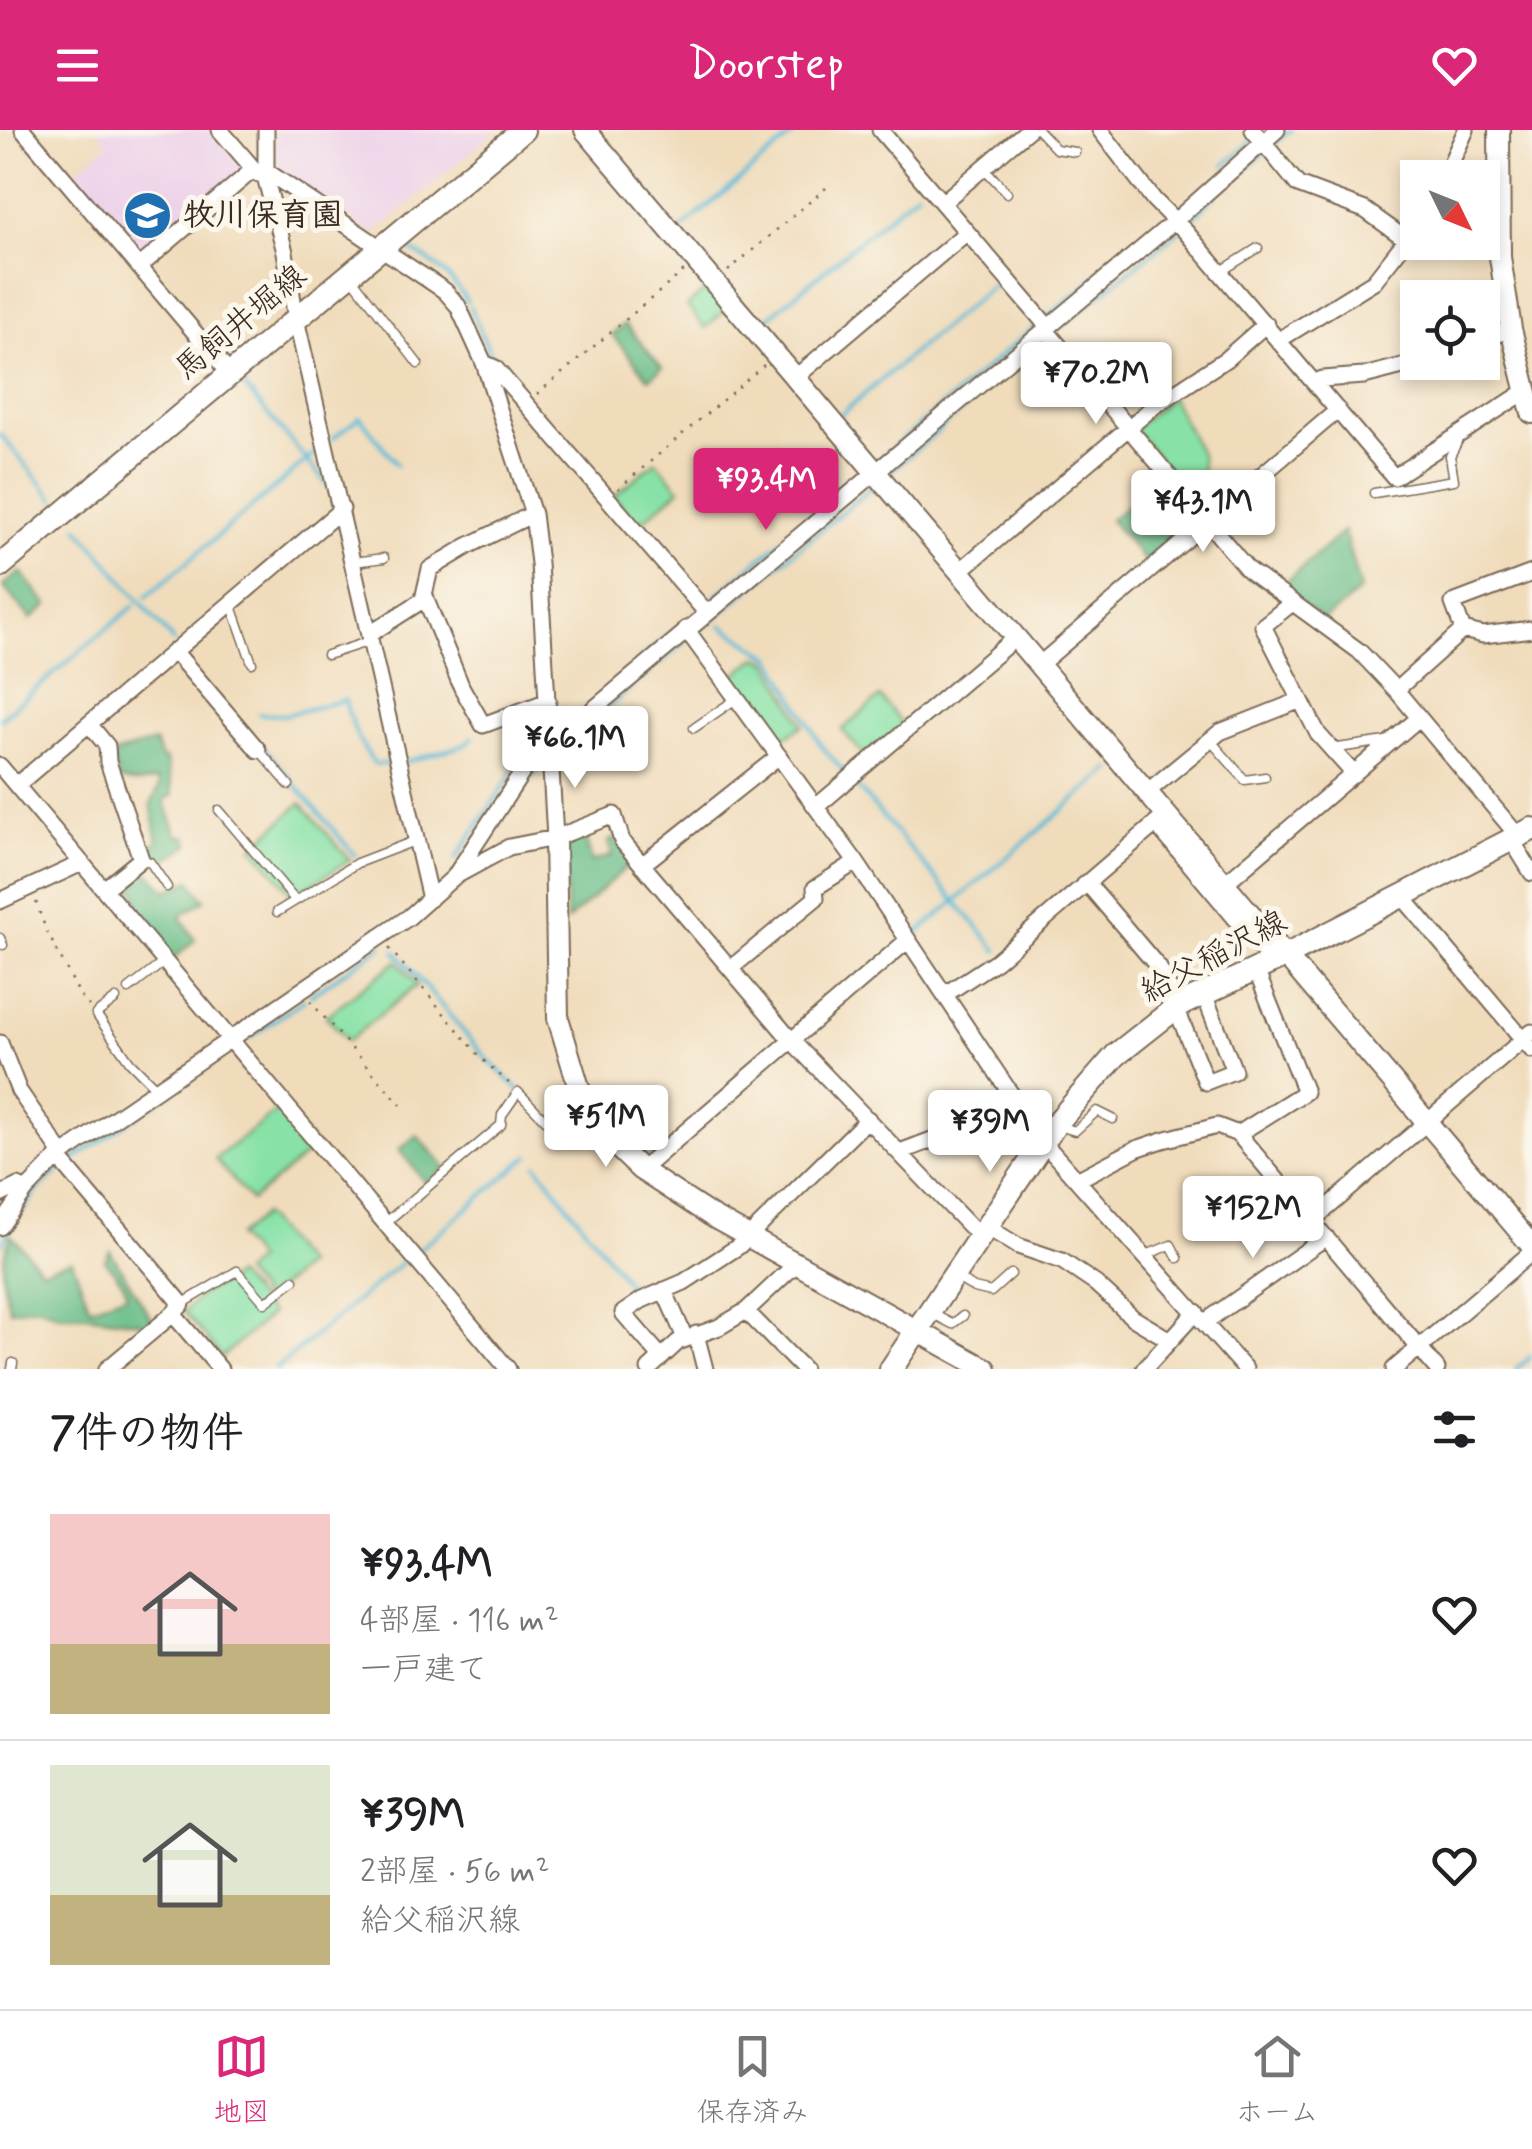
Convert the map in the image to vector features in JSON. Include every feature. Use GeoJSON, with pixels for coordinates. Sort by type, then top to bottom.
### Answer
{"type":"FeatureCollection","features":[{"type":"Feature","properties":{"kind":"main road","name":"馬飼井堀線"},"geometry":{"type":"LineString","coordinates":[[0,566],[523,130]]}},
{"type":"Feature","properties":{"kind":"main road","name":"給父稲沢線"},"geometry":{"type":"LineString","coordinates":[[890,1369],[983,1232],[1116,1054],[1177,1007],[1271,963],[1520,834]]}},
{"type":"Feature","properties":{"kind":"street"},"geometry":{"type":"LineString","coordinates":[[23,130],[230,374]]}},
{"type":"Feature","properties":{"kind":"street"},"geometry":{"type":"LineString","coordinates":[[220,130],[262,175],[383,246],[445,291],[458,306],[484,362],[533,514],[551,745],[558,1018],[580,1091],[594,1117],[634,1163],[748,1237],[796,1264],[923,1320],[986,1369]]}},
{"type":"Feature","properties":{"kind":"street"},"geometry":{"type":"LineString","coordinates":[[266,130],[262,175],[286,252],[296,319],[430,899]]}},
{"type":"Feature","properties":{"kind":"street"},"geometry":{"type":"LineString","coordinates":[[585,130],[1147,792],[1161,819],[1271,963],[1426,1122],[1532,1249],[1394,1369]]}},
{"type":"Feature","properties":{"kind":"street"},"geometry":{"type":"LineString","coordinates":[[880,130],[1248,570],[1359,651],[1396,690],[1520,834],[1532,873]]}},
{"type":"Feature","properties":{"kind":"street"},"geometry":{"type":"LineString","coordinates":[[942,203],[1028,130]]}},
{"type":"Feature","properties":{"kind":"street"},"geometry":{"type":"LineString","coordinates":[[1100,130],[1154,200],[1280,340],[1399,483],[1465,430],[1526,391]]}},
{"type":"Feature","properties":{"kind":"street"},"geometry":{"type":"LineString","coordinates":[[454,877],[527,765],[1176,220],[1258,136],[1277,130]]}},
{"type":"Feature","properties":{"kind":"street"},"geometry":{"type":"LineString","coordinates":[[1452,160],[1466,130]]}},
{"type":"Feature","properties":{"kind":"street"},"geometry":{"type":"LineString","coordinates":[[1499,130],[1500,257],[1511,329],[1525,359],[1526,391],[1532,413]]}},
{"type":"Feature","properties":{"kind":"street"},"geometry":{"type":"LineString","coordinates":[[1258,136],[1298,186],[1364,210],[1400,236]]}},
{"type":"Feature","properties":{"kind":"street"},"geometry":{"type":"LineString","coordinates":[[139,266],[262,175]]}},
{"type":"Feature","properties":{"kind":"street"},"geometry":{"type":"LineString","coordinates":[[796,377],[967,232]]}},
{"type":"Feature","properties":{"kind":"street"},"geometry":{"type":"LineString","coordinates":[[1280,340],[1374,281],[1400,248]]}},
{"type":"Feature","properties":{"kind":"street"},"geometry":{"type":"LineString","coordinates":[[960,571],[1152,407],[1226,359],[1266,324]]}},
{"type":"Feature","properties":{"kind":"street"},"geometry":{"type":"LineString","coordinates":[[1500,333],[1511,329]]}},
{"type":"Feature","properties":{"kind":"street"},"geometry":{"type":"LineString","coordinates":[[484,362],[495,368],[706,612]]}},
{"type":"Feature","properties":{"kind":"street"},"geometry":{"type":"LineString","coordinates":[[1315,382],[1400,367]]}},
{"type":"Feature","properties":{"kind":"street"},"geometry":{"type":"LineString","coordinates":[[1039,665],[1338,410]]}},
{"type":"Feature","properties":{"kind":"street"},"geometry":{"type":"LineString","coordinates":[[17,785],[342,509]]}},
{"type":"Feature","properties":{"kind":"street"},"geometry":{"type":"LineString","coordinates":[[533,514],[430,569],[426,598],[462,688],[482,725],[548,701]]}},
{"type":"Feature","properties":{"kind":"street"},"geometry":{"type":"LineString","coordinates":[[1463,630],[1453,602],[1532,573]]}},
{"type":"Feature","properties":{"kind":"street"},"geometry":{"type":"LineString","coordinates":[[371,637],[426,598]]}},
{"type":"Feature","properties":{"kind":"street"},"geometry":{"type":"LineString","coordinates":[[1292,602],[1263,626],[1318,734],[1354,774]]}},
{"type":"Feature","properties":{"kind":"street"},"geometry":{"type":"LineString","coordinates":[[686,629],[856,862],[1018,1107],[1058,1133],[1077,1180],[1241,1368]]}},
{"type":"Feature","properties":{"kind":"street"},"geometry":{"type":"LineString","coordinates":[[1463,630],[1483,636],[1532,629]]}},
{"type":"Feature","properties":{"kind":"street"},"geometry":{"type":"LineString","coordinates":[[1396,690],[1463,630]]}},
{"type":"Feature","properties":{"kind":"street"},"geometry":{"type":"LineString","coordinates":[[816,807],[1016,637]]}},
{"type":"Feature","properties":{"kind":"street"},"geometry":{"type":"LineString","coordinates":[[174,651],[258,750]]}},
{"type":"Feature","properties":{"kind":"street"},"geometry":{"type":"LineString","coordinates":[[1147,792],[1220,732],[1300,700]]}},
{"type":"Feature","properties":{"kind":"street"},"geometry":{"type":"LineString","coordinates":[[1224,884],[1420,718]]}},
{"type":"Feature","properties":{"kind":"street"},"geometry":{"type":"LineString","coordinates":[[88,724],[107,746],[108,762],[141,858],[104,889]]}},
{"type":"Feature","properties":{"kind":"street"},"geometry":{"type":"LineString","coordinates":[[642,865],[780,756]]}},
{"type":"Feature","properties":{"kind":"street"},"geometry":{"type":"LineString","coordinates":[[0,766],[508,1369]]}},
{"type":"Feature","properties":{"kind":"street"},"geometry":{"type":"LineString","coordinates":[[0,1227],[26,1190],[60,1156],[380,937],[454,877],[509,847],[555,838],[614,815],[622,840],[791,1040],[983,1232],[1062,1261],[1096,1284],[1133,1318],[1168,1339]]}},
{"type":"Feature","properties":{"kind":"street"},"geometry":{"type":"LineString","coordinates":[[1161,819],[1224,884],[1271,963],[1305,1092],[1238,1134]]}},
{"type":"Feature","properties":{"kind":"street"},"geometry":{"type":"LineString","coordinates":[[944,995],[996,961],[1161,819]]}},
{"type":"Feature","properties":{"kind":"street"},"geometry":{"type":"LineString","coordinates":[[732,968],[816,898],[815,888],[856,862]]}},
{"type":"Feature","properties":{"kind":"street"},"geometry":{"type":"LineString","coordinates":[[0,900],[82,863]]}},
{"type":"Feature","properties":{"kind":"street"},"geometry":{"type":"LineString","coordinates":[[1087,883],[1159,968],[1206,1082],[1234,1070],[1204,994]]}},
{"type":"Feature","properties":{"kind":"street"},"geometry":{"type":"LineString","coordinates":[[1312,1221],[1426,1122],[1529,1041],[1402,896]]}},
{"type":"Feature","properties":{"kind":"street"},"geometry":{"type":"LineString","coordinates":[[634,1163],[791,1040],[908,940]]}},
{"type":"Feature","properties":{"kind":"street"},"geometry":{"type":"LineString","coordinates":[[0,1043],[16,1082],[60,1156],[220,1369]]}},
{"type":"Feature","properties":{"kind":"street"},"geometry":{"type":"LineString","coordinates":[[0,1090],[16,1082]]}},
{"type":"Feature","properties":{"kind":"street"},"geometry":{"type":"LineString","coordinates":[[900,1152],[1018,1107]]}},
{"type":"Feature","properties":{"kind":"street"},"geometry":{"type":"LineString","coordinates":[[796,1264],[746,1311],[719,1327],[691,1336],[655,1363],[623,1313],[684,1282],[748,1237],[868,1120]]}},
{"type":"Feature","properties":{"kind":"street"},"geometry":{"type":"LineString","coordinates":[[1077,1180],[1136,1149],[1163,1140],[1217,1126],[1238,1134],[1437,1369]]}},
{"type":"Feature","properties":{"kind":"street"},"geometry":{"type":"LineString","coordinates":[[0,1196],[18,1186],[26,1190]]}},
{"type":"Feature","properties":{"kind":"street"},"geometry":{"type":"LineString","coordinates":[[1144,1369],[1168,1339],[1326,1237]]}},
{"type":"Feature","properties":{"kind":"street"},"geometry":{"type":"LineString","coordinates":[[664,1290],[705,1369]]}},
{"type":"Feature","properties":{"kind":"street"},"geometry":{"type":"LineString","coordinates":[[108,1369],[178,1309]]}},
{"type":"Feature","properties":{"kind":"street"},"geometry":{"type":"LineString","coordinates":[[746,1311],[803,1369]]}},
{"type":"Feature","properties":{"kind":"lane"},"geometry":{"type":"LineString","coordinates":[[1038,130],[1056,150],[1075,152]]}},
{"type":"Feature","properties":{"kind":"lane"},"geometry":{"type":"LineString","coordinates":[[984,168],[1007,193]]}},
{"type":"Feature","properties":{"kind":"lane"},"geometry":{"type":"LineString","coordinates":[[1220,272],[1258,248]]}},
{"type":"Feature","properties":{"kind":"lane"},"geometry":{"type":"LineString","coordinates":[[349,275],[418,364]]}},
{"type":"Feature","properties":{"kind":"lane"},"geometry":{"type":"LineString","coordinates":[[1374,493],[1399,483],[1454,480],[1450,456],[1465,430]]}},
{"type":"Feature","properties":{"kind":"lane"},"geometry":{"type":"LineString","coordinates":[[354,562],[384,558]]}},
{"type":"Feature","properties":{"kind":"lane"},"geometry":{"type":"LineString","coordinates":[[230,603],[252,664]]}},
{"type":"Feature","properties":{"kind":"lane"},"geometry":{"type":"LineString","coordinates":[[327,655],[371,637]]}},
{"type":"Feature","properties":{"kind":"lane"},"geometry":{"type":"LineString","coordinates":[[694,728],[737,698]]}},
{"type":"Feature","properties":{"kind":"lane"},"geometry":{"type":"LineString","coordinates":[[1210,740],[1245,780],[1265,778]]}},
{"type":"Feature","properties":{"kind":"lane"},"geometry":{"type":"LineString","coordinates":[[1332,749],[1394,740]]}},
{"type":"Feature","properties":{"kind":"lane"},"geometry":{"type":"LineString","coordinates":[[258,750],[290,785]]}},
{"type":"Feature","properties":{"kind":"lane"},"geometry":{"type":"LineString","coordinates":[[219,810],[295,900]]}},
{"type":"Feature","properties":{"kind":"lane"},"geometry":{"type":"LineString","coordinates":[[277,912],[357,863],[417,840]]}},
{"type":"Feature","properties":{"kind":"lane"},"geometry":{"type":"LineString","coordinates":[[141,858],[150,862],[167,887]]}},
{"type":"Feature","properties":{"kind":"lane"},"geometry":{"type":"LineString","coordinates":[[129,989],[166,961]]}},
{"type":"Feature","properties":{"kind":"lane"},"geometry":{"type":"LineString","coordinates":[[116,998],[96,1014],[130,1062],[157,1089]]}},
{"type":"Feature","properties":{"kind":"lane"},"geometry":{"type":"LineString","coordinates":[[385,1223],[501,1125],[502,1115],[518,1092],[559,1134],[594,1117]]}},
{"type":"Feature","properties":{"kind":"lane"},"geometry":{"type":"LineString","coordinates":[[1058,1133],[1097,1111],[1114,1118]]}},
{"type":"Feature","properties":{"kind":"lane"},"geometry":{"type":"LineString","coordinates":[[1058,1133],[1082,1140]]}},
{"type":"Feature","properties":{"kind":"lane"},"geometry":{"type":"LineString","coordinates":[[634,1163],[649,1137]]}},
{"type":"Feature","properties":{"kind":"lane"},"geometry":{"type":"LineString","coordinates":[[1223,1215],[1236,1210],[1275,1178]]}},
{"type":"Feature","properties":{"kind":"lane"},"geometry":{"type":"LineString","coordinates":[[1146,1255],[1171,1245],[1178,1258]]}},
{"type":"Feature","properties":{"kind":"lane"},"geometry":{"type":"LineString","coordinates":[[178,1309],[237,1271],[265,1304],[294,1280]]}},
{"type":"Feature","properties":{"kind":"lane"},"geometry":{"type":"LineString","coordinates":[[954,1276],[974,1288],[991,1292],[1012,1274]]}},
{"type":"Feature","properties":{"kind":"lane"},"geometry":{"type":"LineString","coordinates":[[923,1320],[952,1324],[962,1316]]}},
{"type":"Feature","properties":{"kind":"path"},"geometry":{"type":"LineString","coordinates":[[715,282],[826,188]]}},
{"type":"Feature","properties":{"kind":"path"},"geometry":{"type":"LineString","coordinates":[[526,404],[696,260]]}},
{"type":"Feature","properties":{"kind":"path"},"geometry":{"type":"LineString","coordinates":[[608,498],[776,354]]}},
{"type":"Feature","properties":{"kind":"path"},"geometry":{"type":"LineString","coordinates":[[30,886],[81,997],[96,1014]]}},
{"type":"Feature","properties":{"kind":"path"},"geometry":{"type":"LineString","coordinates":[[380,937],[484,1060],[518,1092]]}},
{"type":"Feature","properties":{"kind":"path"},"geometry":{"type":"LineString","coordinates":[[302,990],[400,1105]]}},
{"type":"Feature","properties":{"kind":"shaded area","name":"牧川保育園"},"geometry":{"type":"Polygon","coordinates":[[[97,130],[211,130],[242,167],[241,176],[145,256],[138,256],[70,176],[108,144],[97,130]]]}},
{"type":"Feature","properties":{"kind":"shaded area"},"geometry":{"type":"Polygon","coordinates":[[[275,130],[497,130],[373,234],[294,183],[275,166],[275,130]]]}},
{"type":"Feature","properties":{"kind":"green space"},"geometry":{"type":"Polygon","coordinates":[[[708,288],[726,310],[705,328],[687,306],[708,288]]]}},
{"type":"Feature","properties":{"kind":"green space"},"geometry":{"type":"Polygon","coordinates":[[[625,324],[662,368],[649,379],[612,335],[625,324]]]}},
{"type":"Feature","properties":{"kind":"green space"},"geometry":{"type":"Polygon","coordinates":[[[1171,397],[1201,455],[1202,473],[1224,503],[1208,516],[1134,429],[1171,397]]]}},
{"type":"Feature","properties":{"kind":"green space"},"geometry":{"type":"Polygon","coordinates":[[[656,461],[680,489],[638,525],[614,496],[656,461]]]}},
{"type":"Feature","properties":{"kind":"green space"},"geometry":{"type":"Polygon","coordinates":[[[1157,480],[1196,526],[1149,566],[1110,520],[1157,480]]]}},
{"type":"Feature","properties":{"kind":"green space"},"geometry":{"type":"Polygon","coordinates":[[[1344,531],[1360,590],[1324,620],[1280,587],[1344,531]]]}},
{"type":"Feature","properties":{"kind":"green space"},"geometry":{"type":"Polygon","coordinates":[[[21,572],[48,605],[31,619],[3,586],[21,572]]]}},
{"type":"Feature","properties":{"kind":"green space"},"geometry":{"type":"Polygon","coordinates":[[[758,657],[769,662],[803,725],[776,743],[739,691],[733,676],[758,657]]]}},
{"type":"Feature","properties":{"kind":"green space"},"geometry":{"type":"Polygon","coordinates":[[[880,697],[905,727],[867,759],[842,730],[880,697]]]}},
{"type":"Feature","properties":{"kind":"green space"},"geometry":{"type":"Polygon","coordinates":[[[155,742],[161,759],[166,759],[173,795],[164,800],[177,835],[187,837],[189,845],[162,862],[149,858],[142,844],[158,841],[151,804],[160,786],[158,780],[119,780],[113,758],[117,753],[155,742]]]}},
{"type":"Feature","properties":{"kind":"green space"},"geometry":{"type":"Polygon","coordinates":[[[301,803],[350,860],[294,895],[253,847],[301,803]]]}},
{"type":"Feature","properties":{"kind":"green space"},"geometry":{"type":"Polygon","coordinates":[[[585,837],[592,862],[612,856],[608,841],[615,839],[633,861],[567,921],[564,844],[585,837]]]}},
{"type":"Feature","properties":{"kind":"green space"},"geometry":{"type":"Polygon","coordinates":[[[146,870],[167,891],[190,880],[205,900],[181,917],[195,940],[171,961],[131,912],[130,907],[138,898],[131,883],[146,870]]]}},
{"type":"Feature","properties":{"kind":"green space"},"geometry":{"type":"Polygon","coordinates":[[[397,961],[417,985],[348,1041],[326,1016],[397,961]]]}},
{"type":"Feature","properties":{"kind":"green space"},"geometry":{"type":"Polygon","coordinates":[[[282,1107],[315,1147],[251,1201],[215,1159],[282,1107]]]}},
{"type":"Feature","properties":{"kind":"green space"},"geometry":{"type":"Polygon","coordinates":[[[417,1135],[446,1168],[427,1184],[399,1150],[417,1135]]]}},
{"type":"Feature","properties":{"kind":"green space"},"geometry":{"type":"Polygon","coordinates":[[[263,1215],[306,1265],[265,1300],[243,1273],[257,1260],[237,1237],[263,1215]]]}},
{"type":"Feature","properties":{"kind":"green space"},"geometry":{"type":"Polygon","coordinates":[[[11,1235],[42,1270],[72,1260],[90,1308],[127,1294],[105,1260],[110,1251],[154,1323],[149,1329],[140,1322],[60,1315],[39,1306],[10,1310],[3,1272],[11,1235]]]}},
{"type":"Feature","properties":{"kind":"green space"},"geometry":{"type":"Polygon","coordinates":[[[236,1275],[271,1314],[222,1357],[184,1312],[202,1294],[236,1275]]]}},
{"type":"Feature","properties":{"kind":"waterway"},"geometry":{"type":"LineString","coordinates":[[682,228],[799,130]]}},
{"type":"Feature","properties":{"kind":"waterway"},"geometry":{"type":"LineString","coordinates":[[1274,144],[1291,130]]}},
{"type":"Feature","properties":{"kind":"waterway"},"geometry":{"type":"LineString","coordinates":[[1225,165],[1252,141]]}},
{"type":"Feature","properties":{"kind":"waterway"},"geometry":{"type":"LineString","coordinates":[[1237,176],[1264,153]]}},
{"type":"Feature","properties":{"kind":"waterway"},"geometry":{"type":"LineString","coordinates":[[762,323],[917,192]]}},
{"type":"Feature","properties":{"kind":"waterway"},"geometry":{"type":"LineString","coordinates":[[1187,224],[1215,195]]}},
{"type":"Feature","properties":{"kind":"waterway"},"geometry":{"type":"LineString","coordinates":[[1194,229],[1210,249]]}},
{"type":"Feature","properties":{"kind":"waterway"},"geometry":{"type":"LineString","coordinates":[[1054,332],[1179,231]]}},
{"type":"Feature","properties":{"kind":"waterway"},"geometry":{"type":"LineString","coordinates":[[1048,316],[1141,240]]}},
{"type":"Feature","properties":{"kind":"waterway"},"geometry":{"type":"LineString","coordinates":[[411,250],[443,272],[467,302]]}},
{"type":"Feature","properties":{"kind":"waterway"},"geometry":{"type":"LineString","coordinates":[[840,415],[994,284]]}},
{"type":"Feature","properties":{"kind":"waterway"},"geometry":{"type":"LineString","coordinates":[[470,307],[490,354],[497,361]]}},
{"type":"Feature","properties":{"kind":"waterway"},"geometry":{"type":"LineString","coordinates":[[879,460],[1038,324]]}},
{"type":"Feature","properties":{"kind":"waterway"},"geometry":{"type":"LineString","coordinates":[[891,471],[1042,342]]}},
{"type":"Feature","properties":{"kind":"waterway"},"geometry":{"type":"LineString","coordinates":[[245,387],[327,484]]}},
{"type":"Feature","properties":{"kind":"waterway"},"geometry":{"type":"LineString","coordinates":[[332,439],[360,417],[397,465]]}},
{"type":"Feature","properties":{"kind":"waterway"},"geometry":{"type":"LineString","coordinates":[[0,434],[55,500]]}},
{"type":"Feature","properties":{"kind":"waterway"},"geometry":{"type":"LineString","coordinates":[[146,597],[320,449]]}},
{"type":"Feature","properties":{"kind":"waterway"},"geometry":{"type":"LineString","coordinates":[[708,603],[862,473]]}},
{"type":"Feature","properties":{"kind":"waterway"},"geometry":{"type":"LineString","coordinates":[[698,632],[873,486]]}},
{"type":"Feature","properties":{"kind":"waterway"},"geometry":{"type":"LineString","coordinates":[[78,527],[174,642]]}},
{"type":"Feature","properties":{"kind":"waterway"},"geometry":{"type":"LineString","coordinates":[[0,719],[134,606]]}},
{"type":"Feature","properties":{"kind":"waterway"},"geometry":{"type":"LineString","coordinates":[[641,659],[699,611]]}},
{"type":"Feature","properties":{"kind":"waterway"},"geometry":{"type":"LineString","coordinates":[[721,625],[772,658],[822,747],[847,775]]}},
{"type":"Feature","properties":{"kind":"waterway"},"geometry":{"type":"LineString","coordinates":[[659,664],[685,642]]}},
{"type":"Feature","properties":{"kind":"waterway"},"geometry":{"type":"LineString","coordinates":[[641,680],[650,672]]}},
{"type":"Feature","properties":{"kind":"waterway"},"geometry":{"type":"LineString","coordinates":[[569,741],[633,686]]}},
{"type":"Feature","properties":{"kind":"waterway"},"geometry":{"type":"LineString","coordinates":[[259,714],[285,715],[345,700],[356,734],[375,764],[394,764]]}},
{"type":"Feature","properties":{"kind":"waterway"},"geometry":{"type":"LineString","coordinates":[[405,762],[465,745],[473,737]]}},
{"type":"Feature","properties":{"kind":"waterway"},"geometry":{"type":"LineString","coordinates":[[456,859],[520,761],[534,746]]}},
{"type":"Feature","properties":{"kind":"waterway"},"geometry":{"type":"LineString","coordinates":[[264,748],[355,855]]}},
{"type":"Feature","properties":{"kind":"waterway"},"geometry":{"type":"LineString","coordinates":[[480,852],[527,781],[541,767]]}},
{"type":"Feature","properties":{"kind":"waterway"},"geometry":{"type":"LineString","coordinates":[[913,937],[1111,769]]}},
{"type":"Feature","properties":{"kind":"waterway"},"geometry":{"type":"LineString","coordinates":[[853,782],[998,951]]}},
{"type":"Feature","properties":{"kind":"waterway"},"geometry":{"type":"LineString","coordinates":[[311,995],[382,946]]}},
{"type":"Feature","properties":{"kind":"waterway"},"geometry":{"type":"LineString","coordinates":[[395,951],[486,1058],[558,1128],[576,1119]]}},
{"type":"Feature","properties":{"kind":"waterway"},"geometry":{"type":"LineString","coordinates":[[243,1042],[304,1000]]}},
{"type":"Feature","properties":{"kind":"waterway"},"geometry":{"type":"LineString","coordinates":[[70,1162],[233,1049]]}},
{"type":"Feature","properties":{"kind":"waterway"},"geometry":{"type":"LineString","coordinates":[[607,1101],[637,1139]]}},
{"type":"Feature","properties":{"kind":"waterway"},"geometry":{"type":"LineString","coordinates":[[644,1147],[650,1155]]}},
{"type":"Feature","properties":{"kind":"waterway"},"geometry":{"type":"LineString","coordinates":[[417,1251],[529,1156]]}},
{"type":"Feature","properties":{"kind":"waterway"},"geometry":{"type":"LineString","coordinates":[[537,1165],[638,1297]]}},
{"type":"Feature","properties":{"kind":"waterway"},"geometry":{"type":"LineString","coordinates":[[22,1212],[36,1192],[62,1168]]}},
{"type":"Feature","properties":{"kind":"waterway"},"geometry":{"type":"LineString","coordinates":[[0,1245],[17,1220]]}},
{"type":"Feature","properties":{"kind":"waterway"},"geometry":{"type":"LineString","coordinates":[[276,1369],[407,1258]]}},
{"type":"Feature","properties":{"kind":"waterway"},"geometry":{"type":"LineString","coordinates":[[1516,1369],[1532,1356]]}},
{"type":"Feature","properties":{"kind":"place","name":"牧川保育園"},"geometry":{"type":"Point","coordinates":[148,216]}}]}
